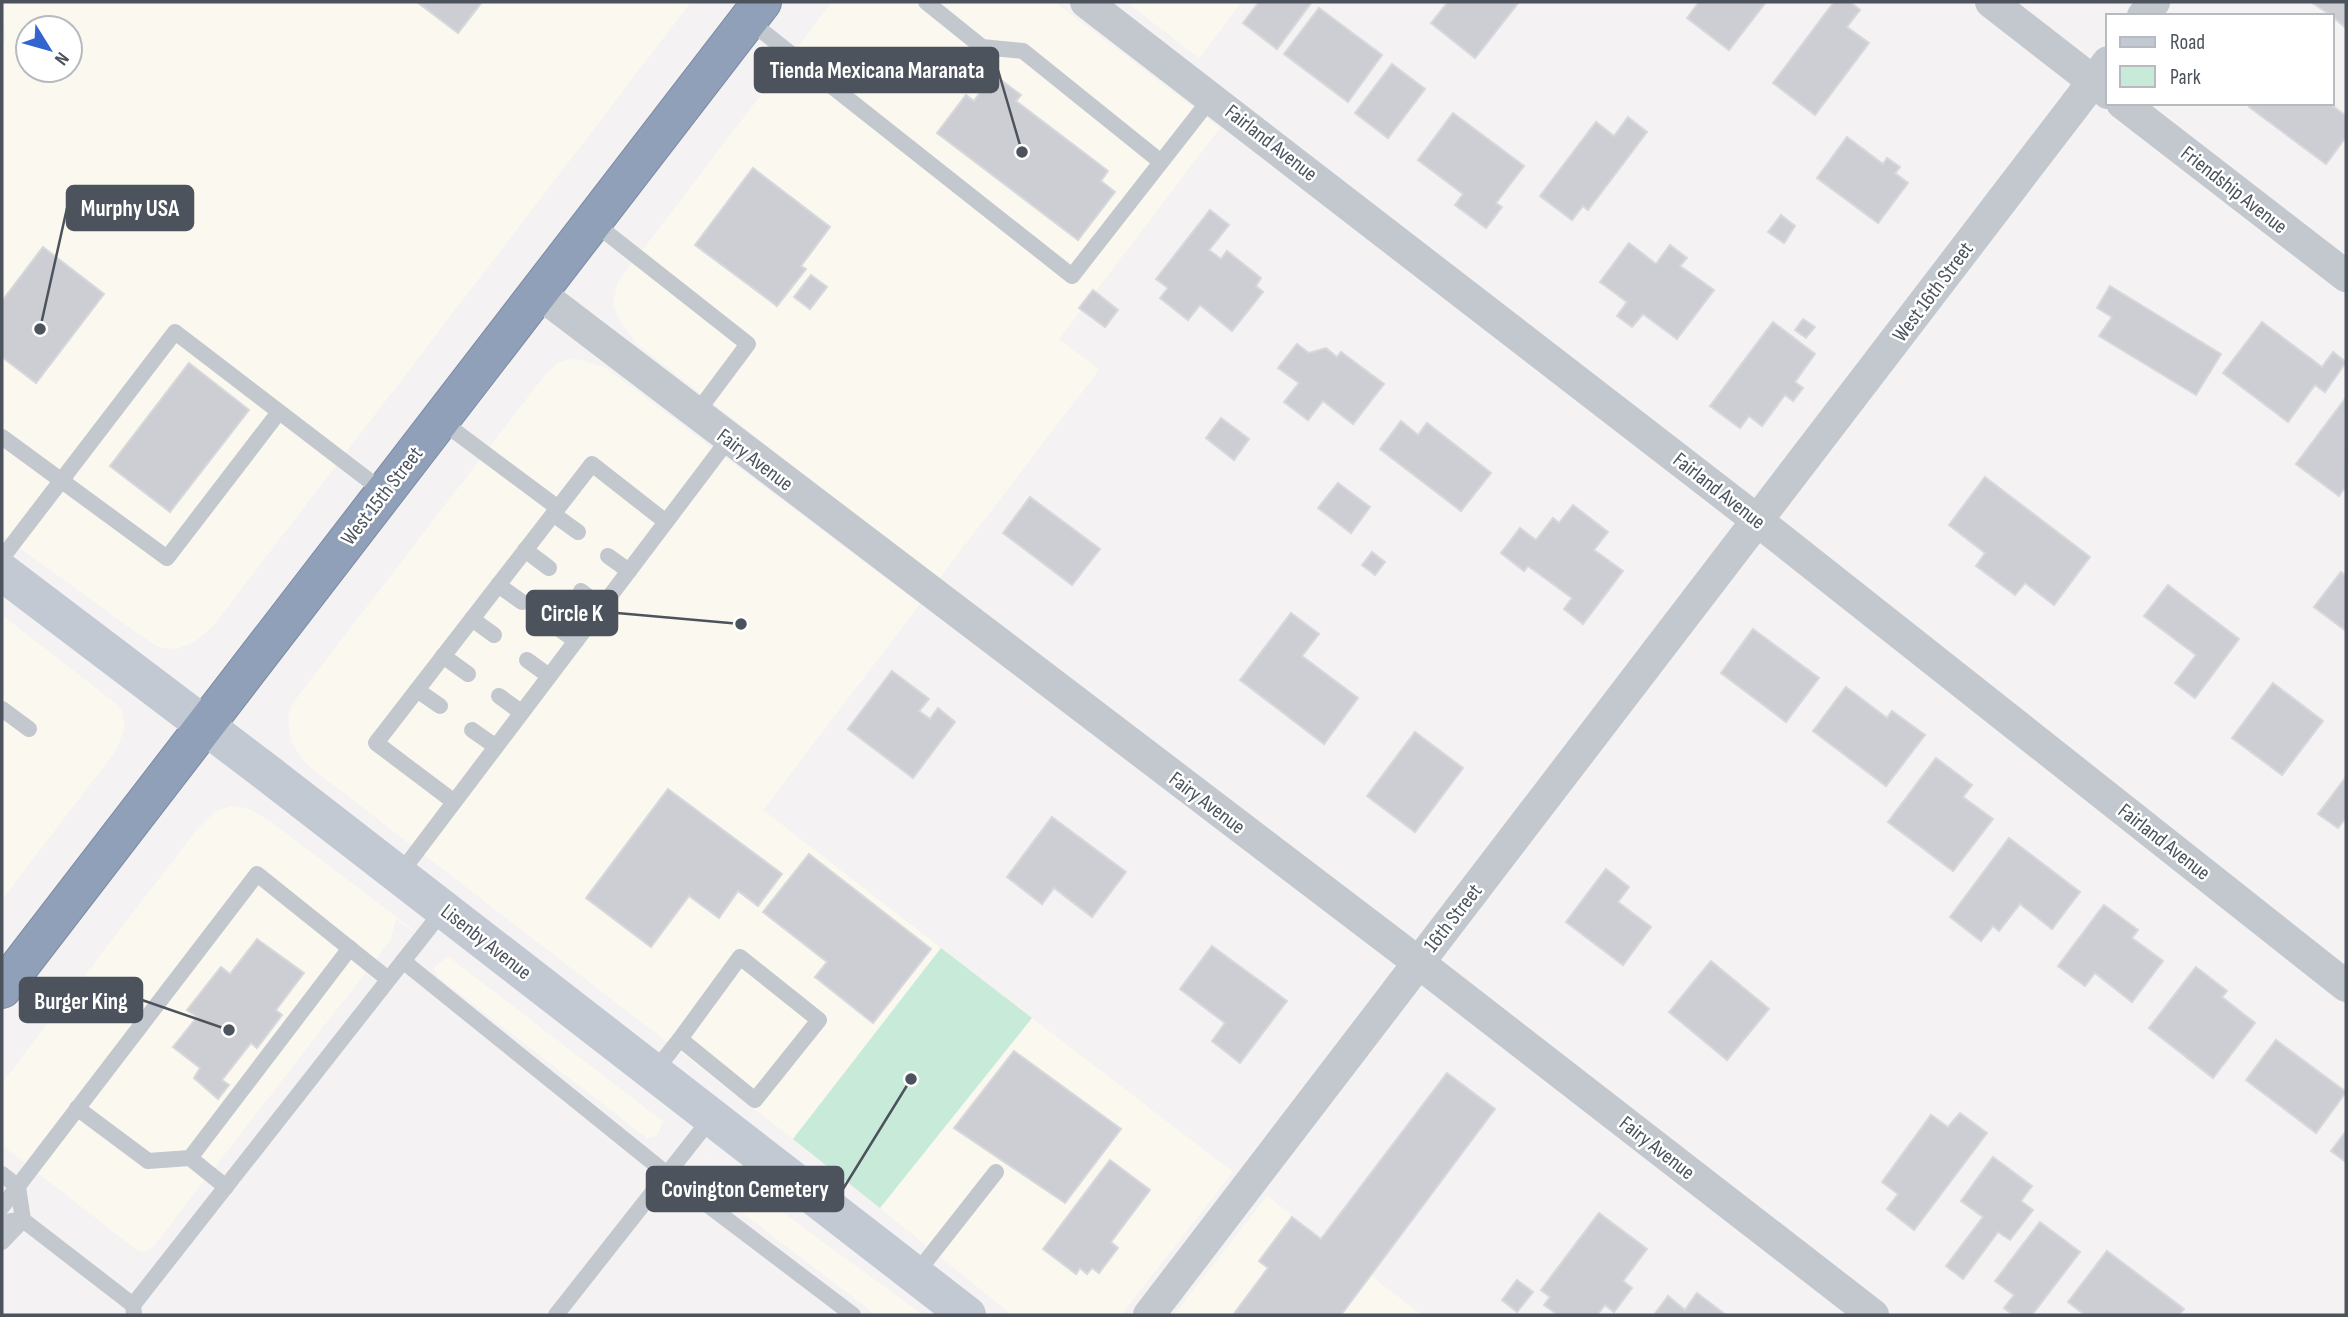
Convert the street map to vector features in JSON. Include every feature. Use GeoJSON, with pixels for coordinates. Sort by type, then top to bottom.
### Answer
{"type":"FeatureCollection","features":[{"type":"Feature","properties":{"kind":"highway","name":"West 15th Street"},"geometry":{"type":"LineString","coordinates":[[2,989],[755,11]]}},
{"type":"Feature","properties":{"kind":"main road","name":"Lisenby Avenue"},"geometry":{"type":"LineString","coordinates":[[4,575],[400,874],[654,1072],[737,1117],[915,1275],[967,1315]]}},
{"type":"Feature","properties":{"kind":"street"},"geometry":{"type":"LineString","coordinates":[[1991,2],[2103,79]]}},
{"type":"Feature","properties":{"kind":"street","name":"Fairland Avenue"},"geometry":{"type":"LineString","coordinates":[[1089,3],[1758,521],[2346,986]]}},
{"type":"Feature","properties":{"kind":"street","name":"West 16th Street"},"geometry":{"type":"LineString","coordinates":[[1758,521],[2103,79]]}},
{"type":"Feature","properties":{"kind":"street","name":"Friendship Avenue"},"geometry":{"type":"LineString","coordinates":[[2125,105],[2346,276]]}},
{"type":"Feature","properties":{"kind":"street","name":"Fairy Avenue"},"geometry":{"type":"LineString","coordinates":[[539,293],[695,415],[1419,963],[1873,1315]]}},
{"type":"Feature","properties":{"kind":"street","name":"16th Street"},"geometry":{"type":"LineString","coordinates":[[1149,1315],[1758,521]]}},
{"type":"Feature","properties":{"kind":"lane"},"geometry":{"type":"LineString","coordinates":[[926,2],[982,47],[1023,51],[1161,162]]}},
{"type":"Feature","properties":{"kind":"lane"},"geometry":{"type":"LineString","coordinates":[[755,11],[1072,276],[1212,97]]}},
{"type":"Feature","properties":{"kind":"lane"},"geometry":{"type":"LineString","coordinates":[[593,222],[748,344],[695,415]]}},
{"type":"Feature","properties":{"kind":"lane"},"geometry":{"type":"LineString","coordinates":[[4,575],[62,479],[175,332],[384,492]]}},
{"type":"Feature","properties":{"kind":"lane"},"geometry":{"type":"LineString","coordinates":[[2,437],[167,558],[279,412]]}},
{"type":"Feature","properties":{"kind":"lane"},"geometry":{"type":"LineString","coordinates":[[440,420],[578,532]]}},
{"type":"Feature","properties":{"kind":"lane"},"geometry":{"type":"LineString","coordinates":[[400,874],[728,440]]}},
{"type":"Feature","properties":{"kind":"lane"},"geometry":{"type":"LineString","coordinates":[[453,801],[376,743],[416,690],[592,464],[666,522]]}},
{"type":"Feature","properties":{"kind":"lane"},"geometry":{"type":"LineString","coordinates":[[525,550],[550,568]]}},
{"type":"Feature","properties":{"kind":"lane"},"geometry":{"type":"LineString","coordinates":[[608,556],[629,571]]}},
{"type":"Feature","properties":{"kind":"lane"},"geometry":{"type":"LineString","coordinates":[[498,584],[522,602]]}},
{"type":"Feature","properties":{"kind":"lane"},"geometry":{"type":"LineString","coordinates":[[581,591],[602,607]]}},
{"type":"Feature","properties":{"kind":"lane"},"geometry":{"type":"LineString","coordinates":[[472,619],[494,635]]}},
{"type":"Feature","properties":{"kind":"lane"},"geometry":{"type":"LineString","coordinates":[[555,626],[576,641]]}},
{"type":"Feature","properties":{"kind":"lane"},"geometry":{"type":"LineString","coordinates":[[443,656],[468,674]]}},
{"type":"Feature","properties":{"kind":"lane"},"geometry":{"type":"LineString","coordinates":[[527,660],[549,676]]}},
{"type":"Feature","properties":{"kind":"lane"},"geometry":{"type":"LineString","coordinates":[[416,690],[440,706]]}},
{"type":"Feature","properties":{"kind":"lane"},"geometry":{"type":"LineString","coordinates":[[499,696],[521,712]]}},
{"type":"Feature","properties":{"kind":"lane"},"geometry":{"type":"LineString","coordinates":[[2,709],[29,729]]}},
{"type":"Feature","properties":{"kind":"lane"},"geometry":{"type":"LineString","coordinates":[[472,730],[495,746]]}},
{"type":"Feature","properties":{"kind":"lane"},"geometry":{"type":"LineString","coordinates":[[2,1207],[257,874],[388,979]]}},
{"type":"Feature","properties":{"kind":"lane"},"geometry":{"type":"LineString","coordinates":[[2,1174],[18,1187],[23,1220],[134,1310],[226,1186],[444,909]]}},
{"type":"Feature","properties":{"kind":"lane"},"geometry":{"type":"LineString","coordinates":[[190,1158],[351,948]]}},
{"type":"Feature","properties":{"kind":"lane"},"geometry":{"type":"LineString","coordinates":[[556,1315],[667,1174],[737,1117],[819,1020],[740,957],[654,1072]]}},
{"type":"Feature","properties":{"kind":"lane"},"geometry":{"type":"LineString","coordinates":[[403,961],[667,1174],[853,1315]]}},
{"type":"Feature","properties":{"kind":"lane"},"geometry":{"type":"LineString","coordinates":[[680,1039],[737,1117]]}},
{"type":"Feature","properties":{"kind":"lane"},"geometry":{"type":"LineString","coordinates":[[77,1108],[148,1161],[190,1158],[226,1186]]}},
{"type":"Feature","properties":{"kind":"lane"},"geometry":{"type":"LineString","coordinates":[[915,1275],[996,1172]]}},
{"type":"Feature","properties":{"kind":"lane"},"geometry":{"type":"LineString","coordinates":[[2,1222],[23,1220]]}},
{"type":"Feature","properties":{"kind":"lane"},"geometry":{"type":"LineString","coordinates":[[2,1242],[23,1220]]}},
{"type":"Feature","properties":{"kind":"shaded area"},"geometry":{"type":"Polygon","coordinates":[[[2,2],[691,2],[213,626],[193,643],[176,649],[159,647],[137,633],[2,535],[2,46],[6,39],[2,2]]]}},
{"type":"Feature","properties":{"kind":"shaded area"},"geometry":{"type":"Polygon","coordinates":[[[832,2],[1055,2],[1220,128],[1059,339],[1099,370],[938,580],[636,343],[621,323],[613,304],[618,282],[832,2]]]}},
{"type":"Feature","properties":{"kind":"shaded area"},"geometry":{"type":"Polygon","coordinates":[[[1126,2],[1242,2],[1199,58],[1126,2]]]}},
{"type":"Feature","properties":{"kind":"shaded area"},"geometry":{"type":"Polygon","coordinates":[[[574,358],[606,368],[920,604],[763,810],[941,948],[793,1139],[306,764],[291,742],[288,717],[292,704],[545,375],[559,362],[574,358]]]}},
{"type":"Feature","properties":{"kind":"shaded area"},"geometry":{"type":"Polygon","coordinates":[[[2,615],[114,702],[121,709],[125,726],[117,749],[2,900],[2,615]]]}},
{"type":"Feature","properties":{"kind":"shaded area"},"geometry":{"type":"Polygon","coordinates":[[[232,806],[247,808],[270,821],[443,952],[396,919],[390,941],[152,1248],[145,1252],[137,1250],[2,1145],[2,1083],[195,832],[216,811],[232,806]]]}},
{"type":"Feature","properties":{"kind":"shaded area"},"geometry":{"type":"Polygon","coordinates":[[[448,956],[663,1122],[657,1136],[647,1138],[439,978],[434,968],[448,956]]]}},
{"type":"Feature","properties":{"kind":"shaded area"},"geometry":{"type":"Polygon","coordinates":[[[1032,1018],[1233,1172],[1121,1315],[1012,1315],[880,1208],[1032,1018]]]}},
{"type":"Feature","properties":{"kind":"shaded area"},"geometry":{"type":"Polygon","coordinates":[[[674,1130],[923,1315],[876,1315],[714,1191],[711,1187],[711,1176],[724,1169],[674,1130]]]}},
{"type":"Feature","properties":{"kind":"shaded area"},"geometry":{"type":"Polygon","coordinates":[[[1267,1196],[1422,1315],[1174,1315],[1267,1196]]]}},
{"type":"Feature","properties":{"kind":"green space"},"geometry":{"type":"Polygon","coordinates":[[[941,948],[1032,1018],[880,1208],[793,1139],[941,948]]]}},
{"type":"Feature","properties":{"kind":"building"},"geometry":{"type":"Polygon","coordinates":[[[417,2],[482,2],[458,33],[417,2]]]}},
{"type":"Feature","properties":{"kind":"building"},"geometry":{"type":"Polygon","coordinates":[[[1259,2],[1311,3],[1277,49],[1243,23],[1259,2]]]}},
{"type":"Feature","properties":{"kind":"building"},"geometry":{"type":"Polygon","coordinates":[[[1448,2],[1519,2],[1475,58],[1431,23],[1448,2]]]}},
{"type":"Feature","properties":{"kind":"building"},"geometry":{"type":"Polygon","coordinates":[[[1699,2],[1766,2],[1729,50],[1687,18],[1699,2]]]}},
{"type":"Feature","properties":{"kind":"building"},"geometry":{"type":"Polygon","coordinates":[[[1834,2],[1850,2],[1860,10],[1847,27],[1869,43],[1815,115],[1773,83],[1834,2]]]}},
{"type":"Feature","properties":{"kind":"building"},"geometry":{"type":"Polygon","coordinates":[[[2311,2],[2346,2],[2346,28],[2334,18],[2334,14],[2329,14],[2311,2]]]}},
{"type":"Feature","properties":{"kind":"building"},"geometry":{"type":"Polygon","coordinates":[[[1319,8],[1382,55],[1348,102],[1284,54],[1319,8]]]}},
{"type":"Feature","properties":{"kind":"building"},"geometry":{"type":"Polygon","coordinates":[[[1392,64],[1425,89],[1388,138],[1355,113],[1392,64]]]}},
{"type":"Feature","properties":{"kind":"building"},"geometry":{"type":"Polygon","coordinates":[[[993,74],[1021,95],[1016,101],[1108,171],[1101,181],[1115,192],[1078,240],[937,133],[966,95],[974,101],[993,74]]]}},
{"type":"Feature","properties":{"kind":"building"},"geometry":{"type":"Polygon","coordinates":[[[2332,105],[2346,116],[2346,137],[2326,164],[2249,107],[2332,105]]]}},
{"type":"Feature","properties":{"kind":"building"},"geometry":{"type":"Polygon","coordinates":[[[1453,113],[1524,166],[1496,203],[1502,207],[1486,228],[1455,205],[1463,194],[1418,160],[1453,113]]]}},
{"type":"Feature","properties":{"kind":"building"},"geometry":{"type":"Polygon","coordinates":[[[1628,117],[1647,132],[1588,210],[1583,206],[1572,220],[1540,196],[1596,122],[1614,136],[1628,117]]]}},
{"type":"Feature","properties":{"kind":"building"},"geometry":{"type":"Polygon","coordinates":[[[1847,137],[1883,164],[1887,158],[1900,167],[1895,173],[1908,183],[1878,223],[1817,178],[1847,137]]]}},
{"type":"Feature","properties":{"kind":"building"},"geometry":{"type":"Polygon","coordinates":[[[753,168],[830,227],[801,266],[806,269],[777,306],[695,245],[753,168]]]}},
{"type":"Feature","properties":{"kind":"building"},"geometry":{"type":"Polygon","coordinates":[[[1210,210],[1229,225],[1209,250],[1221,259],[1227,251],[1261,278],[1256,286],[1263,292],[1232,331],[1200,305],[1188,320],[1160,298],[1168,288],[1156,279],[1210,210]]]}},
{"type":"Feature","properties":{"kind":"building"},"geometry":{"type":"Polygon","coordinates":[[[1781,215],[1795,226],[1784,243],[1768,232],[1781,215]]]}},
{"type":"Feature","properties":{"kind":"building"},"geometry":{"type":"Polygon","coordinates":[[[1629,243],[1656,264],[1670,245],[1687,258],[1680,266],[1714,290],[1677,339],[1643,314],[1632,327],[1617,316],[1627,302],[1600,282],[1629,243]]]}},
{"type":"Feature","properties":{"kind":"building"},"geometry":{"type":"Polygon","coordinates":[[[43,247],[104,294],[36,383],[2,357],[2,301],[43,247]]]}},
{"type":"Feature","properties":{"kind":"building"},"geometry":{"type":"Polygon","coordinates":[[[811,275],[827,287],[810,309],[794,297],[811,275]]]}},
{"type":"Feature","properties":{"kind":"building"},"geometry":{"type":"Polygon","coordinates":[[[2110,286],[2221,354],[2196,395],[2099,336],[2112,317],[2097,308],[2110,286]]]}},
{"type":"Feature","properties":{"kind":"building"},"geometry":{"type":"Polygon","coordinates":[[[1093,290],[1118,310],[1105,327],[1079,308],[1093,290]]]}},
{"type":"Feature","properties":{"kind":"building"},"geometry":{"type":"Polygon","coordinates":[[[1803,319],[1815,327],[1806,338],[1795,330],[1803,319]]]}},
{"type":"Feature","properties":{"kind":"building"},"geometry":{"type":"Polygon","coordinates":[[[1773,322],[1815,354],[1795,382],[1803,388],[1793,401],[1785,395],[1762,426],[1749,416],[1740,428],[1710,406],[1773,322]]]}},
{"type":"Feature","properties":{"kind":"building"},"geometry":{"type":"Polygon","coordinates":[[[2262,322],[2322,367],[2333,352],[2346,362],[2325,392],[2315,385],[2288,422],[2223,373],[2262,322]]]}},
{"type":"Feature","properties":{"kind":"building"},"geometry":{"type":"Polygon","coordinates":[[[1297,344],[1309,353],[1326,348],[1337,357],[1341,352],[1384,384],[1353,424],[1323,401],[1308,420],[1284,402],[1299,383],[1278,368],[1297,344]]]}},
{"type":"Feature","properties":{"kind":"building"},"geometry":{"type":"Polygon","coordinates":[[[189,363],[249,410],[170,512],[110,466],[189,363]]]}},
{"type":"Feature","properties":{"kind":"building"},"geometry":{"type":"Polygon","coordinates":[[[2345,399],[2346,486],[2339,496],[2296,464],[2345,399]]]}},
{"type":"Feature","properties":{"kind":"building"},"geometry":{"type":"Polygon","coordinates":[[[1221,418],[1249,439],[1234,460],[1206,438],[1221,418]]]}},
{"type":"Feature","properties":{"kind":"building"},"geometry":{"type":"Polygon","coordinates":[[[1401,421],[1418,435],[1427,423],[1491,473],[1461,511],[1380,449],[1401,421]]]}},
{"type":"Feature","properties":{"kind":"building"},"geometry":{"type":"Polygon","coordinates":[[[1985,477],[2090,557],[2054,605],[2025,583],[2015,595],[1976,566],[1985,553],[1949,525],[1985,477]]]}},
{"type":"Feature","properties":{"kind":"building"},"geometry":{"type":"Polygon","coordinates":[[[1338,483],[1370,507],[1351,533],[1318,508],[1338,483]]]}},
{"type":"Feature","properties":{"kind":"building"},"geometry":{"type":"Polygon","coordinates":[[[1030,497],[1100,549],[1072,585],[1003,533],[1030,497]]]}},
{"type":"Feature","properties":{"kind":"building"},"geometry":{"type":"Polygon","coordinates":[[[1573,505],[1608,532],[1594,550],[1623,571],[1583,624],[1564,609],[1572,598],[1528,566],[1524,571],[1501,553],[1520,528],[1536,540],[1553,518],[1559,523],[1573,505]]]}},
{"type":"Feature","properties":{"kind":"building"},"geometry":{"type":"Polygon","coordinates":[[[1372,552],[1385,562],[1375,575],[1362,565],[1372,552]]]}},
{"type":"Feature","properties":{"kind":"building"},"geometry":{"type":"Polygon","coordinates":[[[2341,572],[2346,576],[2346,631],[2314,607],[2341,572]]]}},
{"type":"Feature","properties":{"kind":"building"},"geometry":{"type":"Polygon","coordinates":[[[2168,585],[2239,639],[2195,698],[2175,683],[2196,655],[2144,616],[2168,585]]]}},
{"type":"Feature","properties":{"kind":"building"},"geometry":{"type":"Polygon","coordinates":[[[1291,613],[1319,634],[1302,656],[1358,698],[1324,744],[1240,680],[1291,613]]]}},
{"type":"Feature","properties":{"kind":"building"},"geometry":{"type":"Polygon","coordinates":[[[1753,629],[1819,678],[1786,722],[1721,673],[1753,629]]]}},
{"type":"Feature","properties":{"kind":"building"},"geometry":{"type":"Polygon","coordinates":[[[892,671],[929,699],[919,711],[930,719],[938,708],[955,722],[913,778],[848,729],[892,671]]]}},
{"type":"Feature","properties":{"kind":"building"},"geometry":{"type":"Polygon","coordinates":[[[2273,683],[2323,721],[2282,775],[2232,738],[2273,683]]]}},
{"type":"Feature","properties":{"kind":"building"},"geometry":{"type":"Polygon","coordinates":[[[1846,687],[1887,718],[1892,711],[1925,735],[1886,786],[1813,731],[1846,687]]]}},
{"type":"Feature","properties":{"kind":"building"},"geometry":{"type":"Polygon","coordinates":[[[1415,732],[1463,768],[1415,832],[1367,796],[1415,732]]]}},
{"type":"Feature","properties":{"kind":"building"},"geometry":{"type":"Polygon","coordinates":[[[1936,758],[1972,785],[1963,797],[1993,819],[1953,871],[1888,822],[1936,758]]]}},
{"type":"Feature","properties":{"kind":"building"},"geometry":{"type":"Polygon","coordinates":[[[2346,777],[2346,818],[2338,828],[2318,814],[2346,777]]]}},
{"type":"Feature","properties":{"kind":"building"},"geometry":{"type":"Polygon","coordinates":[[[668,789],[782,874],[758,906],[738,891],[719,918],[689,896],[651,947],[586,898],[668,789]]]}},
{"type":"Feature","properties":{"kind":"building"},"geometry":{"type":"Polygon","coordinates":[[[1052,817],[1126,872],[1092,917],[1054,888],[1042,904],[1007,877],[1052,817]]]}},
{"type":"Feature","properties":{"kind":"building"},"geometry":{"type":"Polygon","coordinates":[[[2009,838],[2080,892],[2052,929],[2020,904],[1999,931],[1993,926],[1981,941],[1950,917],[2009,838]]]}},
{"type":"Feature","properties":{"kind":"building"},"geometry":{"type":"Polygon","coordinates":[[[809,854],[931,949],[873,1023],[815,977],[827,962],[763,912],[809,854]]]}},
{"type":"Feature","properties":{"kind":"building"},"geometry":{"type":"Polygon","coordinates":[[[1606,869],[1629,887],[1618,902],[1651,927],[1623,965],[1566,922],[1606,869]]]}},
{"type":"Feature","properties":{"kind":"building"},"geometry":{"type":"Polygon","coordinates":[[[2104,905],[2138,930],[2132,938],[2163,961],[2132,1002],[2095,973],[2085,986],[2058,966],[2104,905]]]}},
{"type":"Feature","properties":{"kind":"building"},"geometry":{"type":"Polygon","coordinates":[[[257,939],[304,973],[276,1010],[282,1015],[257,1048],[251,1043],[222,1080],[229,1085],[218,1099],[194,1078],[200,1068],[173,1047],[197,1017],[187,1010],[221,967],[230,974],[257,939]]]}},
{"type":"Feature","properties":{"kind":"building"},"geometry":{"type":"Polygon","coordinates":[[[1212,946],[1287,1001],[1240,1063],[1212,1041],[1225,1023],[1180,989],[1212,946]]]}},
{"type":"Feature","properties":{"kind":"building"},"geometry":{"type":"Polygon","coordinates":[[[1711,961],[1769,1009],[1727,1060],[1669,1012],[1711,961]]]}},
{"type":"Feature","properties":{"kind":"building"},"geometry":{"type":"Polygon","coordinates":[[[2196,967],[2227,991],[2222,997],[2255,1023],[2213,1078],[2149,1028],[2196,967]]]}},
{"type":"Feature","properties":{"kind":"building"},"geometry":{"type":"Polygon","coordinates":[[[2276,1040],[2346,1092],[2316,1133],[2246,1080],[2276,1040]]]}},
{"type":"Feature","properties":{"kind":"building"},"geometry":{"type":"Polygon","coordinates":[[[1014,1051],[1121,1129],[1065,1203],[954,1128],[1014,1051]]]}},
{"type":"Feature","properties":{"kind":"building"},"geometry":{"type":"Polygon","coordinates":[[[1447,1073],[1495,1109],[1341,1315],[1233,1315],[1268,1268],[1259,1261],[1292,1217],[1321,1239],[1447,1073]]]}},
{"type":"Feature","properties":{"kind":"building"},"geometry":{"type":"Polygon","coordinates":[[[1960,1113],[1987,1133],[1914,1230],[1887,1209],[1898,1194],[1882,1182],[1931,1115],[1948,1127],[1960,1113]]]}},
{"type":"Feature","properties":{"kind":"building"},"geometry":{"type":"Polygon","coordinates":[[[2346,1131],[2346,1162],[2331,1151],[2346,1131]]]}},
{"type":"Feature","properties":{"kind":"building"},"geometry":{"type":"Polygon","coordinates":[[[1993,1157],[2032,1186],[2021,1201],[2033,1210],[2010,1240],[1998,1232],[1963,1279],[1946,1266],[1983,1217],[1961,1201],[1993,1157]]]}},
{"type":"Feature","properties":{"kind":"building"},"geometry":{"type":"Polygon","coordinates":[[[1110,1160],[1150,1190],[1111,1242],[1118,1248],[1099,1273],[1092,1268],[1087,1274],[1080,1268],[1076,1274],[1043,1249],[1110,1160]]]}},
{"type":"Feature","properties":{"kind":"building"},"geometry":{"type":"Polygon","coordinates":[[[1599,1213],[1647,1249],[1623,1281],[1632,1288],[1614,1312],[1605,1305],[1597,1315],[1558,1315],[1544,1305],[1550,1297],[1541,1290],[1599,1213]]]}},
{"type":"Feature","properties":{"kind":"building"},"geometry":{"type":"Polygon","coordinates":[[[2040,1222],[2080,1252],[2032,1315],[2013,1315],[2004,1308],[2014,1295],[1995,1281],[2040,1222]]]}},
{"type":"Feature","properties":{"kind":"building"},"geometry":{"type":"Polygon","coordinates":[[[2107,1251],[2184,1309],[2179,1315],[2085,1315],[2068,1302],[2107,1251]]]}},
{"type":"Feature","properties":{"kind":"building"},"geometry":{"type":"Polygon","coordinates":[[[1517,1280],[1533,1292],[1517,1312],[1502,1300],[1517,1280]]]}},
{"type":"Feature","properties":{"kind":"building"},"geometry":{"type":"Polygon","coordinates":[[[1697,1293],[1726,1315],[1654,1315],[1668,1296],[1685,1310],[1697,1293]]]}},
{"type":"Feature","properties":{"kind":"place","name":"Tienda Mexicana Maranata"},"geometry":{"type":"Point","coordinates":[1022,152]}},
{"type":"Feature","properties":{"kind":"place","name":"Murphy USA"},"geometry":{"type":"Point","coordinates":[40,329]}},
{"type":"Feature","properties":{"kind":"place","name":"Circle K"},"geometry":{"type":"Point","coordinates":[741,624]}},
{"type":"Feature","properties":{"kind":"place","name":"Burger King"},"geometry":{"type":"Point","coordinates":[229,1030]}},
{"type":"Feature","properties":{"kind":"place","name":"Covington Cemetery"},"geometry":{"type":"Point","coordinates":[911,1079]}}]}
